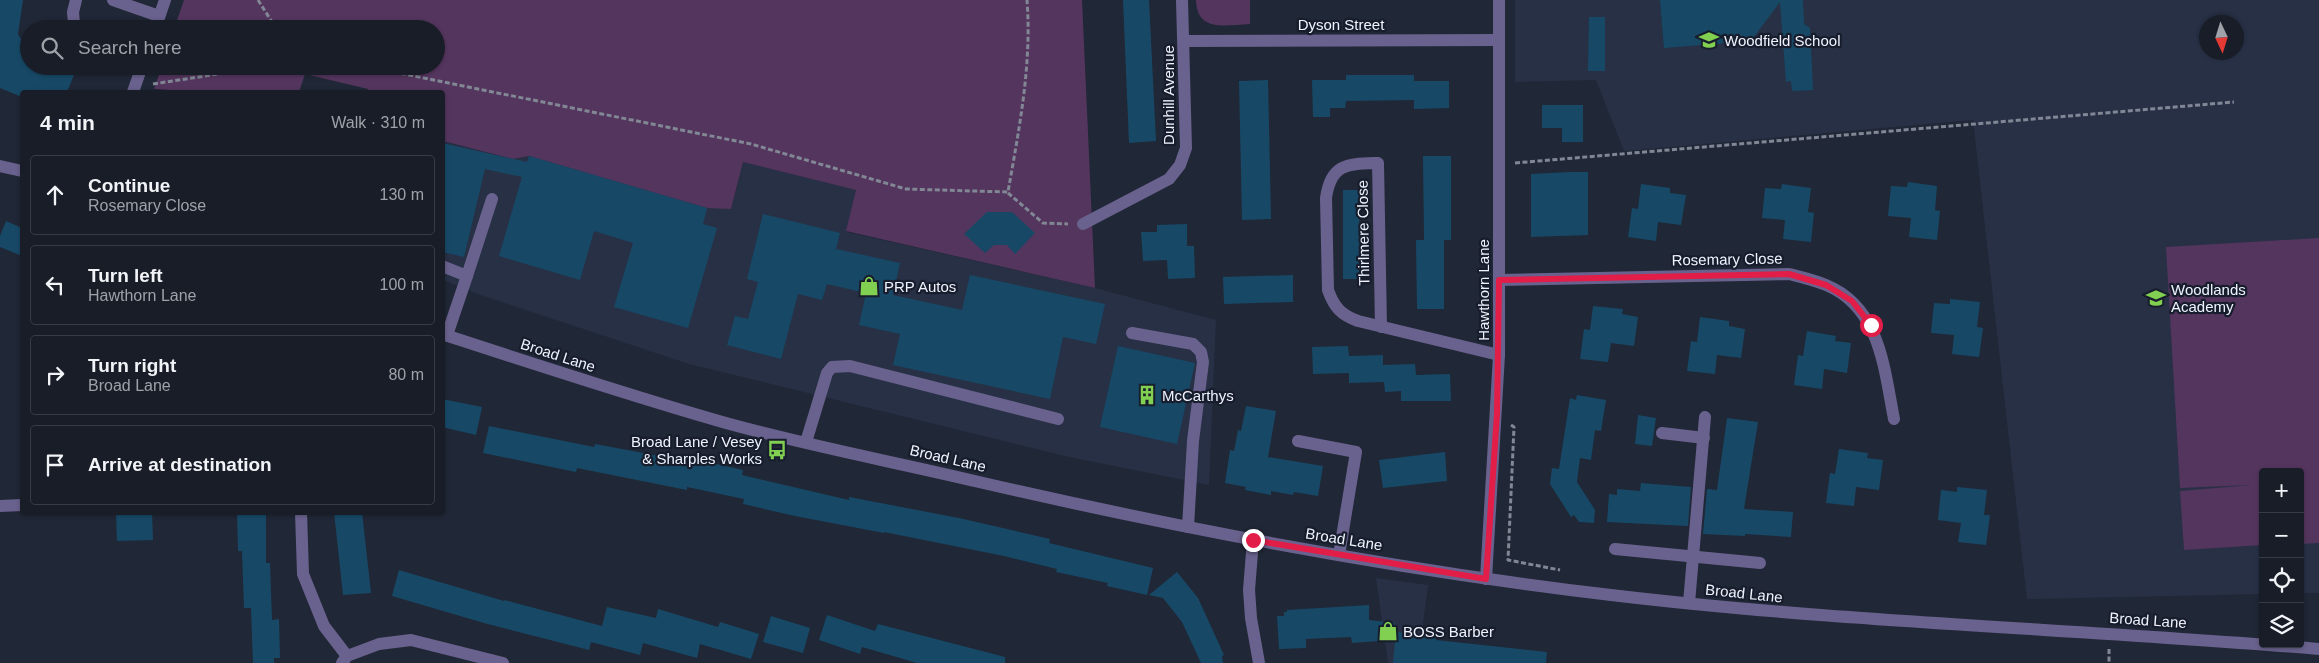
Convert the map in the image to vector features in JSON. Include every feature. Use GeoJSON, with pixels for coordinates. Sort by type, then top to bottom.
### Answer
{"type":"FeatureCollection","features":[{"type":"Feature","properties":{"kind":"street"},"geometry":{"type":"LineString","coordinates":[[74,20],[73,12],[76,0]]}},
{"type":"Feature","properties":{"kind":"street"},"geometry":{"type":"LineString","coordinates":[[113,0],[159,16]]}},
{"type":"Feature","properties":{"kind":"street"},"geometry":{"type":"LineString","coordinates":[[158,20],[165,0]]}},
{"type":"Feature","properties":{"kind":"street","name":"Dunhill Avenue"},"geometry":{"type":"LineString","coordinates":[[1083,224],[1161,184],[1169,179],[1180,165],[1186,148],[1182,0]]}},
{"type":"Feature","properties":{"kind":"street","name":"Hawthorn Lane"},"geometry":{"type":"LineString","coordinates":[[1486,579],[1500,355],[1499,0]]}},
{"type":"Feature","properties":{"kind":"street","name":"Dyson Street"},"geometry":{"type":"LineString","coordinates":[[1184,41],[1499,40]]}},
{"type":"Feature","properties":{"kind":"street"},"geometry":{"type":"LineString","coordinates":[[134,89],[139,75]]}},
{"type":"Feature","properties":{"kind":"street","name":"Thirlmere Close"},"geometry":{"type":"LineString","coordinates":[[1382,327],[1378,164],[1356,164],[1338,170],[1328,185],[1326,198],[1328,290],[1333,303],[1343,316],[1382,327],[1500,355]]}},
{"type":"Feature","properties":{"kind":"street"},"geometry":{"type":"LineString","coordinates":[[0,166],[20,171]]}},
{"type":"Feature","properties":{"kind":"street"},"geometry":{"type":"LineString","coordinates":[[445,334],[467,276],[492,199]]}},
{"type":"Feature","properties":{"kind":"street"},"geometry":{"type":"LineString","coordinates":[[445,267],[467,276]]}},
{"type":"Feature","properties":{"kind":"street","name":"Rosemary Close"},"geometry":{"type":"LineString","coordinates":[[1499,280],[1789,274],[1826,285],[1852,301],[1871,325],[1882,352],[1894,418]]}},
{"type":"Feature","properties":{"kind":"street"},"geometry":{"type":"LineString","coordinates":[[1132,333],[1193,344],[1200,352],[1203,362],[1193,441],[1188,527]]}},
{"type":"Feature","properties":{"kind":"street","name":"Broad Lane"},"geometry":{"type":"LineString","coordinates":[[445,334],[588,382],[730,424],[1074,504],[1338,555],[1486,579],[1787,614],[2118,634],[2319,649]]}},
{"type":"Feature","properties":{"kind":"street"},"geometry":{"type":"LineString","coordinates":[[806,442],[825,378],[832,367],[850,366],[1058,420]]}},
{"type":"Feature","properties":{"kind":"street"},"geometry":{"type":"LineString","coordinates":[[1689,603],[1705,417]]}},
{"type":"Feature","properties":{"kind":"street"},"geometry":{"type":"LineString","coordinates":[[1662,433],[1704,438]]}},
{"type":"Feature","properties":{"kind":"street"},"geometry":{"type":"LineString","coordinates":[[1298,441],[1356,452],[1338,555]]}},
{"type":"Feature","properties":{"kind":"street"},"geometry":{"type":"LineString","coordinates":[[0,506],[20,505]]}},
{"type":"Feature","properties":{"kind":"street"},"geometry":{"type":"LineString","coordinates":[[301,515],[303,574],[324,626],[345,659],[379,644],[411,640],[503,663]]}},
{"type":"Feature","properties":{"kind":"street"},"geometry":{"type":"LineString","coordinates":[[1253,540],[1249,590],[1258,663]]}},
{"type":"Feature","properties":{"kind":"street"},"geometry":{"type":"LineString","coordinates":[[1615,549],[1760,563]]}},
{"type":"Feature","properties":{"kind":"path"},"geometry":{"type":"LineString","coordinates":[[258,0],[271,20]]}},
{"type":"Feature","properties":{"kind":"path"},"geometry":{"type":"LineString","coordinates":[[1008,192],[1022,111],[1029,28],[1027,0]]}},
{"type":"Feature","properties":{"kind":"path"},"geometry":{"type":"LineString","coordinates":[[134,89],[217,75]]}},
{"type":"Feature","properties":{"kind":"path"},"geometry":{"type":"LineString","coordinates":[[409,75],[751,144],[906,189],[1008,192],[1043,223],[1083,224]]}},
{"type":"Feature","properties":{"kind":"path"},"geometry":{"type":"LineString","coordinates":[[1499,165],[2234,102]]}},
{"type":"Feature","properties":{"kind":"path"},"geometry":{"type":"LineString","coordinates":[[1497,414],[1514,427],[1508,560],[1565,571]]}},
{"type":"Feature","properties":{"kind":"shaded area"},"geometry":{"type":"Polygon","coordinates":[[[184,0],[1082,0],[1095,288],[846,231],[856,190],[743,162],[731,209],[707,208],[529,156],[513,159],[445,142],[445,90],[368,90],[309,75],[445,75],[445,20],[177,20],[184,0]]]}},
{"type":"Feature","properties":{"kind":"shaded area"},"geometry":{"type":"Polygon","coordinates":[[[1196,0],[1250,0],[1250,24],[1223,26],[1207,22],[1201,18],[1196,0]]]}},
{"type":"Feature","properties":{"kind":"shaded area","name":"Woodlands Academy"},"geometry":{"type":"Polygon","coordinates":[[[1515,0],[2319,0],[2319,593],[2304,593],[2304,468],[2259,468],[2259,594],[2027,599],[1973,120],[1624,151],[1596,80],[1515,82],[1515,0]]]}},
{"type":"Feature","properties":{"kind":"shaded area"},"geometry":{"type":"Polygon","coordinates":[[[159,75],[305,75],[300,90],[154,89],[159,75]]]}},
{"type":"Feature","properties":{"kind":"shaded area"},"geometry":{"type":"Polygon","coordinates":[[[445,142],[513,159],[529,156],[731,209],[743,162],[856,190],[847,232],[1095,288],[1216,320],[1209,485],[1069,457],[689,364],[478,294],[445,281],[445,142]]]}},
{"type":"Feature","properties":{"kind":"shaded area"},"geometry":{"type":"Polygon","coordinates":[[[2319,238],[2319,543],[2304,544],[2304,468],[2259,468],[2259,545],[2184,550],[2180,491],[2251,485],[2180,488],[2166,247],[2319,238]]]}},
{"type":"Feature","properties":{"kind":"shaded area"},"geometry":{"type":"Polygon","coordinates":[[[1376,578],[1428,585],[1418,663],[1388,663],[1376,578]]]}},
{"type":"Feature","properties":{"kind":"building"},"geometry":{"type":"Polygon","coordinates":[[[0,0],[23,0],[18,34],[20,37],[20,75],[74,75],[68,90],[20,90],[20,96],[0,88],[0,0]]]}},
{"type":"Feature","properties":{"kind":"building"},"geometry":{"type":"Polygon","coordinates":[[[1123,0],[1149,0],[1156,141],[1129,143],[1123,0]]]}},
{"type":"Feature","properties":{"kind":"building"},"geometry":{"type":"Polygon","coordinates":[[[1660,0],[1803,0],[1804,24],[1810,28],[1813,90],[1792,91],[1791,81],[1786,82],[1780,2],[1751,41],[1664,48],[1660,0]]]}},
{"type":"Feature","properties":{"kind":"building"},"geometry":{"type":"Polygon","coordinates":[[[1589,17],[1605,17],[1605,71],[1588,71],[1589,17]]]}},
{"type":"Feature","properties":{"kind":"building"},"geometry":{"type":"Polygon","coordinates":[[[1346,75],[1414,75],[1414,81],[1449,81],[1449,108],[1414,109],[1414,100],[1346,101],[1345,108],[1330,108],[1330,117],[1313,117],[1312,80],[1346,80],[1346,75]]]}},
{"type":"Feature","properties":{"kind":"building"},"geometry":{"type":"Polygon","coordinates":[[[1268,80],[1271,219],[1242,220],[1239,81],[1268,80]]]}},
{"type":"Feature","properties":{"kind":"building"},"geometry":{"type":"Polygon","coordinates":[[[1542,105],[1583,105],[1583,142],[1562,142],[1562,128],[1542,128],[1542,105]]]}},
{"type":"Feature","properties":{"kind":"building"},"geometry":{"type":"Polygon","coordinates":[[[445,144],[527,162],[529,156],[707,208],[703,224],[717,228],[688,328],[614,307],[633,243],[594,231],[580,280],[499,256],[522,177],[485,169],[464,257],[445,253],[445,144]]]}},
{"type":"Feature","properties":{"kind":"building"},"geometry":{"type":"Polygon","coordinates":[[[1423,156],[1451,156],[1451,240],[1444,240],[1444,309],[1417,309],[1416,240],[1424,240],[1423,156]]]}},
{"type":"Feature","properties":{"kind":"building"},"geometry":{"type":"Polygon","coordinates":[[[1588,172],[1588,235],[1531,237],[1531,174],[1588,172]]]}},
{"type":"Feature","properties":{"kind":"building"},"geometry":{"type":"Polygon","coordinates":[[[1908,182],[1937,186],[1935,210],[1940,211],[1937,240],[1909,237],[1911,218],[1888,216],[1891,186],[1907,187],[1908,182]]]}},
{"type":"Feature","properties":{"kind":"building"},"geometry":{"type":"Polygon","coordinates":[[[1641,184],[1670,188],[1670,193],[1686,195],[1681,225],[1658,222],[1656,241],[1628,237],[1632,208],[1638,209],[1641,184]]]}},
{"type":"Feature","properties":{"kind":"building"},"geometry":{"type":"Polygon","coordinates":[[[1782,184],[1811,188],[1808,212],[1814,213],[1811,242],[1783,239],[1785,220],[1762,218],[1765,188],[1781,189],[1782,184]]]}},
{"type":"Feature","properties":{"kind":"building"},"geometry":{"type":"Polygon","coordinates":[[[1343,190],[1359,190],[1360,279],[1343,279],[1343,190]]]}},
{"type":"Feature","properties":{"kind":"building"},"geometry":{"type":"Polygon","coordinates":[[[987,212],[1012,212],[1035,233],[1015,254],[1007,245],[994,245],[985,253],[964,234],[987,212]]]}},
{"type":"Feature","properties":{"kind":"building"},"geometry":{"type":"Polygon","coordinates":[[[763,214],[840,233],[836,249],[900,263],[893,295],[962,310],[970,275],[1105,304],[1096,344],[1063,337],[1050,399],[893,365],[900,334],[859,325],[866,293],[827,284],[822,300],[798,294],[781,359],[727,345],[735,316],[748,319],[758,282],[747,279],[763,214]]]}},
{"type":"Feature","properties":{"kind":"building"},"geometry":{"type":"Polygon","coordinates":[[[6,221],[20,227],[20,255],[0,247],[0,236],[6,221]]]}},
{"type":"Feature","properties":{"kind":"building"},"geometry":{"type":"Polygon","coordinates":[[[1187,224],[1187,246],[1194,246],[1195,278],[1168,279],[1167,260],[1143,261],[1141,232],[1157,232],[1157,225],[1187,224]]]}},
{"type":"Feature","properties":{"kind":"building"},"geometry":{"type":"Polygon","coordinates":[[[1293,275],[1293,302],[1224,304],[1223,277],[1293,275]]]}},
{"type":"Feature","properties":{"kind":"building"},"geometry":{"type":"Polygon","coordinates":[[[1950,299],[1980,302],[1977,327],[1983,328],[1979,357],[1952,354],[1954,335],[1931,333],[1934,303],[1950,304],[1950,299]]]}},
{"type":"Feature","properties":{"kind":"building"},"geometry":{"type":"Polygon","coordinates":[[[1593,306],[1623,309],[1622,314],[1638,317],[1634,346],[1611,343],[1608,362],[1580,359],[1584,329],[1590,330],[1593,306]]]}},
{"type":"Feature","properties":{"kind":"building"},"geometry":{"type":"Polygon","coordinates":[[[1700,317],[1729,321],[1729,326],[1745,329],[1741,358],[1717,355],[1715,374],[1687,371],[1691,341],[1697,342],[1700,317]]]}},
{"type":"Feature","properties":{"kind":"building"},"geometry":{"type":"Polygon","coordinates":[[[1807,331],[1836,336],[1835,341],[1851,343],[1847,373],[1824,369],[1822,389],[1794,385],[1798,355],[1803,356],[1807,331]]]}},
{"type":"Feature","properties":{"kind":"building","name":"McCarthys"},"geometry":{"type":"Polygon","coordinates":[[[1118,346],[1195,363],[1177,444],[1100,427],[1118,346]]]}},
{"type":"Feature","properties":{"kind":"building"},"geometry":{"type":"Polygon","coordinates":[[[1348,346],[1349,356],[1383,355],[1383,365],[1415,364],[1416,375],[1450,374],[1451,401],[1401,401],[1401,391],[1385,392],[1384,382],[1349,383],[1349,373],[1313,374],[1312,347],[1348,346]]]}},
{"type":"Feature","properties":{"kind":"building"},"geometry":{"type":"Polygon","coordinates":[[[1577,395],[1606,400],[1601,431],[1595,430],[1591,460],[1580,458],[1577,482],[1595,510],[1594,523],[1579,522],[1574,515],[1571,517],[1550,484],[1552,468],[1559,469],[1570,398],[1576,400],[1577,395]]]}},
{"type":"Feature","properties":{"kind":"building"},"geometry":{"type":"Polygon","coordinates":[[[445,400],[482,407],[476,435],[445,428],[445,400]]]}},
{"type":"Feature","properties":{"kind":"building"},"geometry":{"type":"Polygon","coordinates":[[[1246,406],[1276,411],[1268,457],[1323,466],[1318,496],[1294,492],[1293,495],[1271,491],[1271,495],[1245,490],[1246,487],[1225,483],[1230,450],[1234,451],[1238,430],[1241,431],[1246,406]]]}},
{"type":"Feature","properties":{"kind":"building"},"geometry":{"type":"Polygon","coordinates":[[[1638,415],[1656,418],[1652,446],[1635,444],[1638,415]]]}},
{"type":"Feature","properties":{"kind":"building"},"geometry":{"type":"Polygon","coordinates":[[[1727,418],[1758,422],[1744,509],[1793,512],[1791,537],[1703,534],[1707,489],[1717,490],[1727,418]]]}},
{"type":"Feature","properties":{"kind":"building"},"geometry":{"type":"Polygon","coordinates":[[[489,426],[594,447],[595,444],[692,462],[694,459],[743,470],[742,475],[849,500],[849,497],[959,518],[1050,539],[1049,543],[1153,568],[1147,595],[1107,586],[1108,583],[1056,572],[1057,569],[1004,556],[795,516],[743,504],[744,499],[687,487],[687,490],[577,468],[576,472],[483,453],[489,426]]]}},
{"type":"Feature","properties":{"kind":"building"},"geometry":{"type":"Polygon","coordinates":[[[1839,449],[1868,453],[1867,458],[1883,460],[1879,490],[1856,487],[1854,506],[1826,503],[1830,473],[1835,474],[1839,449]]]}},
{"type":"Feature","properties":{"kind":"building"},"geometry":{"type":"Polygon","coordinates":[[[1445,452],[1447,481],[1383,488],[1379,460],[1445,452]]]}},
{"type":"Feature","properties":{"kind":"building"},"geometry":{"type":"Polygon","coordinates":[[[1641,483],[1691,487],[1688,526],[1607,522],[1609,494],[1617,495],[1617,489],[1640,491],[1641,483]]]}},
{"type":"Feature","properties":{"kind":"building"},"geometry":{"type":"Polygon","coordinates":[[[1957,487],[1987,490],[1984,515],[1990,515],[1986,545],[1958,542],[1961,523],[1938,520],[1941,490],[1957,492],[1957,487]]]}},
{"type":"Feature","properties":{"kind":"building"},"geometry":{"type":"Polygon","coordinates":[[[116,515],[152,515],[153,540],[117,541],[116,515]]]}},
{"type":"Feature","properties":{"kind":"building"},"geometry":{"type":"Polygon","coordinates":[[[237,515],[266,515],[266,563],[270,563],[272,620],[279,619],[280,658],[274,658],[274,663],[253,663],[251,608],[244,608],[242,551],[238,551],[237,515]]]}},
{"type":"Feature","properties":{"kind":"building"},"geometry":{"type":"Polygon","coordinates":[[[334,515],[362,515],[371,593],[343,595],[334,515]]]}},
{"type":"Feature","properties":{"kind":"building"},"geometry":{"type":"Polygon","coordinates":[[[399,570],[504,601],[602,626],[607,607],[656,618],[658,609],[718,627],[720,622],[759,634],[751,659],[700,644],[697,658],[643,643],[640,655],[591,642],[589,650],[484,623],[392,596],[399,570]]]}},
{"type":"Feature","properties":{"kind":"building"},"geometry":{"type":"Polygon","coordinates":[[[1177,572],[1198,598],[1224,655],[1222,656],[1223,663],[1201,663],[1182,622],[1163,598],[1149,595],[1177,572]]]}},
{"type":"Feature","properties":{"kind":"building"},"geometry":{"type":"Polygon","coordinates":[[[1369,605],[1369,620],[1395,623],[1393,640],[1352,643],[1351,637],[1306,639],[1306,648],[1279,649],[1277,616],[1284,616],[1284,612],[1287,612],[1287,610],[1369,605]]]}},
{"type":"Feature","properties":{"kind":"building"},"geometry":{"type":"Polygon","coordinates":[[[827,615],[875,631],[878,624],[1005,657],[1005,663],[917,663],[862,647],[860,654],[819,640],[827,615]]]}},
{"type":"Feature","properties":{"kind":"building"},"geometry":{"type":"Polygon","coordinates":[[[771,616],[810,628],[803,653],[763,642],[771,616]]]}},
{"type":"Feature","properties":{"kind":"building"},"geometry":{"type":"Polygon","coordinates":[[[1396,632],[1436,636],[1436,640],[1547,652],[1546,663],[1393,663],[1396,632]]]}},
{"type":"Feature","properties":{"kind":"place","name":"Woodfield School"},"geometry":{"type":"Point","coordinates":[1709,40]}},
{"type":"Feature","properties":{"kind":"place","name":"PRP Autos"},"geometry":{"type":"Point","coordinates":[869,286]}},
{"type":"Feature","properties":{"kind":"place","name":"Woodlands Academy"},"geometry":{"type":"Point","coordinates":[2156,298]}},
{"type":"Feature","properties":{"kind":"place","name":"McCarthys"},"geometry":{"type":"Point","coordinates":[1147,395]}},
{"type":"Feature","properties":{"kind":"place","name":"Broad Lane / Vesey & Sharples Works"},"geometry":{"type":"Point","coordinates":[777,450]}},
{"type":"Feature","properties":{"kind":"place","name":"BOSS Barber"},"geometry":{"type":"Point","coordinates":[1388,631]}},
{"type":"Feature","properties":{"kind":"route"},"geometry":{"type":"LineString","coordinates":[[1253,540],[1486,579],[1500,355],[1499,280],[1789,274],[1826,285],[1852,301],[1871,325]]}}]}
